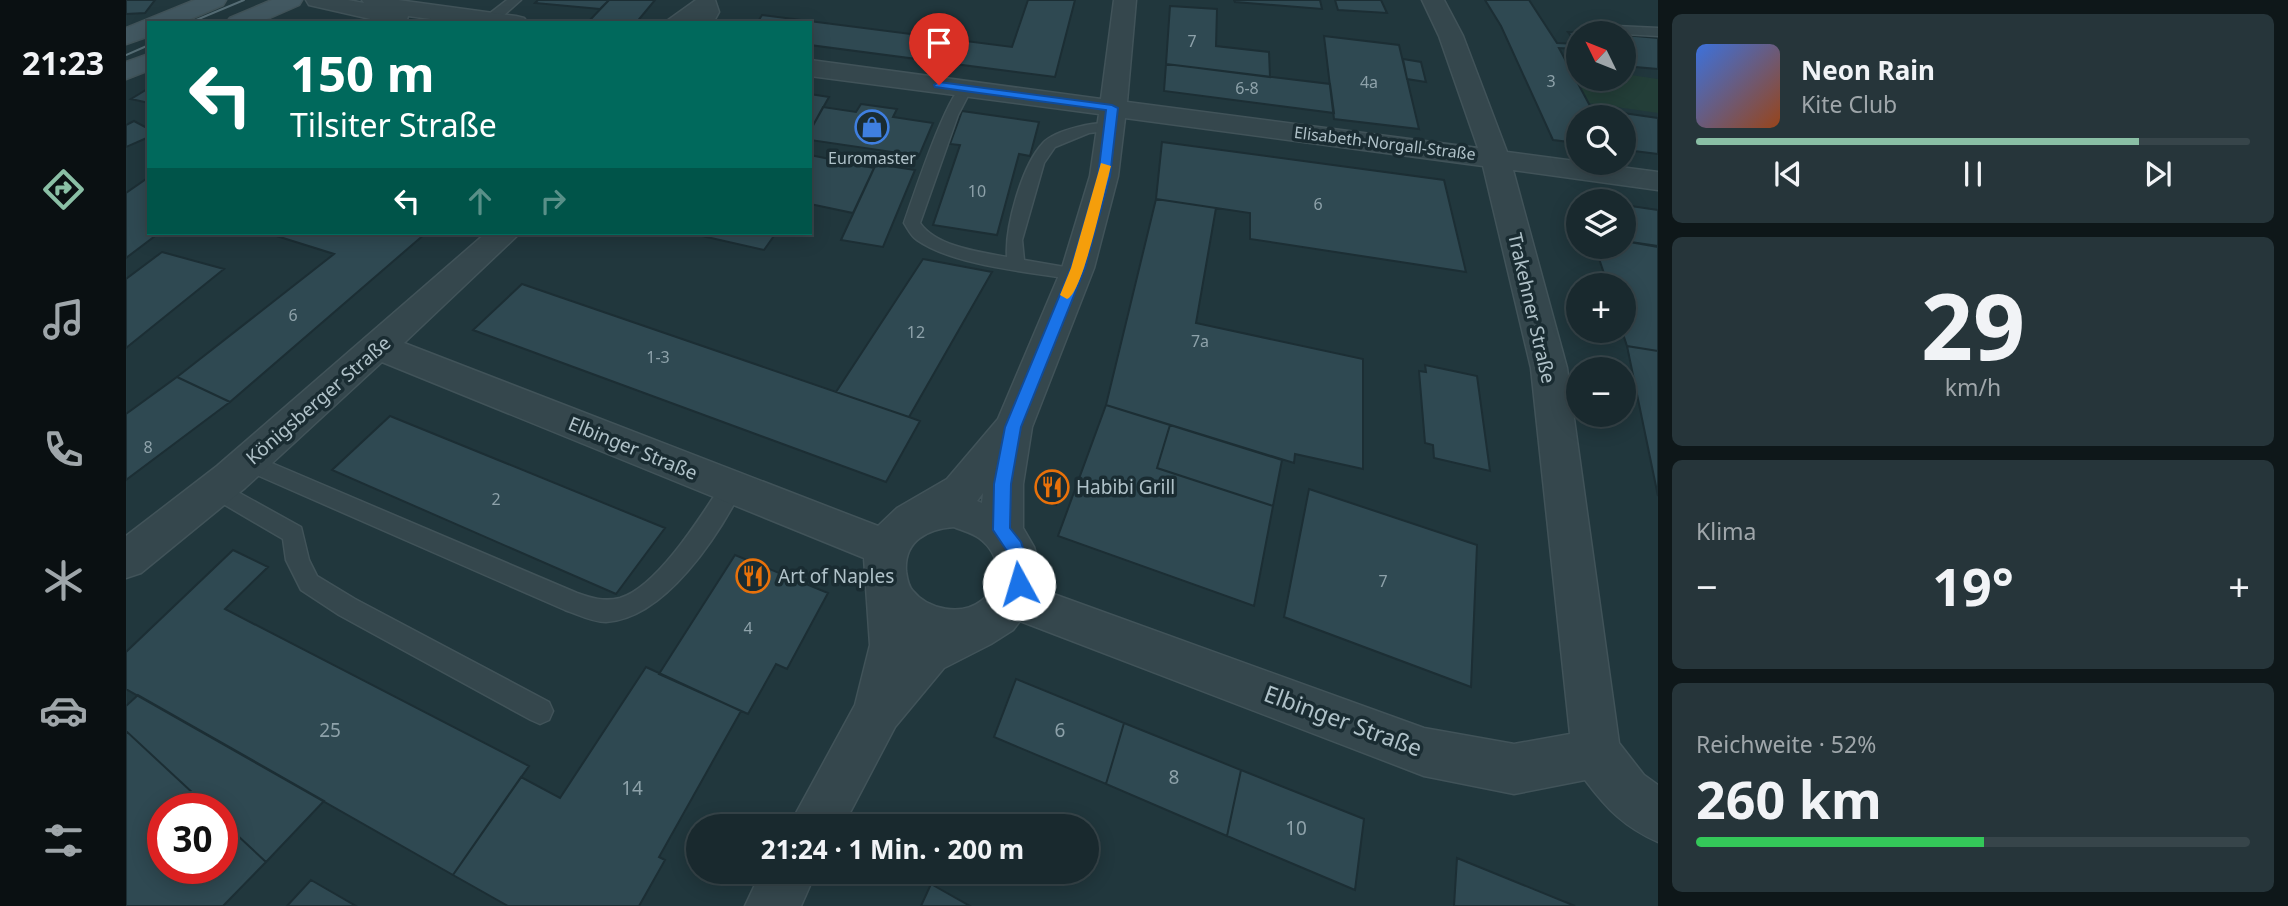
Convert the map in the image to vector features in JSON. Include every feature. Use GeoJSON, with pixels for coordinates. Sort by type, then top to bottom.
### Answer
{"type":"FeatureCollection","features":[{"type":"Feature","properties":{"kind":"main road"},"geometry":{"type":"LineString","coordinates":[[165,21],[215,0]]}},
{"type":"Feature","properties":{"kind":"main road"},"geometry":{"type":"LineString","coordinates":[[243,21],[291,0]]}},
{"type":"Feature","properties":{"kind":"main road"},"geometry":{"type":"LineString","coordinates":[[126,37],[147,28]]}},
{"type":"Feature","properties":{"kind":"main road"},"geometry":{"type":"LineString","coordinates":[[126,71],[147,62]]}},
{"type":"Feature","properties":{"kind":"street"},"geometry":{"type":"LineString","coordinates":[[317,0],[367,13],[418,21]]}},
{"type":"Feature","properties":{"kind":"street"},"geometry":{"type":"LineString","coordinates":[[373,0],[400,8],[499,21]]}},
{"type":"Feature","properties":{"kind":"street"},"geometry":{"type":"LineString","coordinates":[[1002,530],[1003,484],[1013,427],[1076,274],[1104,176],[1125,0]]}},
{"type":"Feature","properties":{"kind":"street","name":"Trakehner Straße"},"geometry":{"type":"LineString","coordinates":[[1433,0],[1451,36],[1495,157],[1549,368],[1596,753]]}},
{"type":"Feature","properties":{"kind":"street"},"geometry":{"type":"LineString","coordinates":[[680,21],[705,9]]}},
{"type":"Feature","properties":{"kind":"street","name":"Elisabeth-Norgall-Straße"},"geometry":{"type":"LineString","coordinates":[[812,68],[965,88],[1111,118],[1495,157],[1658,181]]}},
{"type":"Feature","properties":{"kind":"street","name":"Königsberger Straße"},"geometry":{"type":"LineString","coordinates":[[126,560],[248,462],[503,235]]}},
{"type":"Feature","properties":{"kind":"street","name":"Elbinger Straße"},"geometry":{"type":"LineString","coordinates":[[379,347],[732,487],[886,568]]}},
{"type":"Feature","properties":{"kind":"street"},"geometry":{"type":"LineString","coordinates":[[878,711],[893,645],[886,568],[907,523],[961,491],[1013,427]]}},
{"type":"Feature","properties":{"kind":"street"},"geometry":{"type":"LineString","coordinates":[[822,814],[878,711],[928,653],[999,615],[1014,599],[1019,584],[1020,563],[1015,548],[1002,530],[979,516],[956,510],[926,513]]}},
{"type":"Feature","properties":{"kind":"street"},"geometry":{"type":"LineString","coordinates":[[886,568],[899,608],[929,627],[954,631],[979,627]]}},
{"type":"Feature","properties":{"kind":"street","name":"Elbinger Straße"},"geometry":{"type":"LineString","coordinates":[[1014,599],[1424,752],[1514,769],[1596,753]]}},
{"type":"Feature","properties":{"kind":"street"},"geometry":{"type":"LineString","coordinates":[[1596,753],[1626,793],[1658,816]]}},
{"type":"Feature","properties":{"kind":"street"},"geometry":{"type":"LineString","coordinates":[[772,906],[784,884]]}},
{"type":"Feature","properties":{"kind":"lane"},"geometry":{"type":"LineString","coordinates":[[490,20],[515,0]]}},
{"type":"Feature","properties":{"kind":"lane"},"geometry":{"type":"LineString","coordinates":[[1636,31],[1658,32]]}},
{"type":"Feature","properties":{"kind":"lane"},"geometry":{"type":"LineString","coordinates":[[965,88],[951,115],[912,223],[920,235],[944,246],[1076,274]]}},
{"type":"Feature","properties":{"kind":"lane"},"geometry":{"type":"LineString","coordinates":[[1016,263],[1014,240],[1036,162],[1049,144],[1111,118]]}},
{"type":"Feature","properties":{"kind":"lane"},"geometry":{"type":"LineString","coordinates":[[248,462],[573,602],[605,611],[630,607],[660,584],[695,543],[732,487]]}},
{"type":"Feature","properties":{"kind":"lane"},"geometry":{"type":"LineString","coordinates":[[216,489],[293,534],[298,559],[309,583],[346,607],[540,711]]}},
{"type":"Feature","properties":{"kind":"green space"},"geometry":{"type":"Polygon","coordinates":[[[1636,76],[1658,79],[1658,113],[1636,110],[1636,105],[1588,103],[1582,91],[1636,91],[1636,76]]]}},
{"type":"Feature","properties":{"kind":"building"},"geometry":{"type":"Polygon","coordinates":[[[126,0],[155,0],[145,13],[126,14],[126,0]]]}},
{"type":"Feature","properties":{"kind":"building"},"geometry":{"type":"Polygon","coordinates":[[[538,0],[609,0],[600,9],[535,3],[538,0]]]}},
{"type":"Feature","properties":{"kind":"building"},"geometry":{"type":"Polygon","coordinates":[[[609,0],[655,0],[638,21],[590,20],[609,0]]]}},
{"type":"Feature","properties":{"kind":"building"},"geometry":{"type":"Polygon","coordinates":[[[1028,0],[1075,0],[1055,77],[812,45],[812,21],[1012,47],[1028,0]]]}},
{"type":"Feature","properties":{"kind":"building"},"geometry":{"type":"Polygon","coordinates":[[[1234,0],[1320,0],[1322,9],[1235,2],[1234,0]]]}},
{"type":"Feature","properties":{"kind":"building"},"geometry":{"type":"Polygon","coordinates":[[[1335,0],[1381,0],[1387,13],[1338,10],[1335,0]]]}},
{"type":"Feature","properties":{"kind":"building"},"geometry":{"type":"Polygon","coordinates":[[[1485,0],[1529,0],[1557,43],[1566,43],[1566,48],[1559,48],[1566,61],[1566,91],[1582,91],[1590,105],[1566,105],[1566,142],[1553,140],[1501,26],[1485,0]]]}},
{"type":"Feature","properties":{"kind":"building"},"geometry":{"type":"Polygon","coordinates":[[[1170,6],[1217,9],[1216,46],[1269,52],[1270,77],[1166,64],[1170,6]]]}},
{"type":"Feature","properties":{"kind":"building"},"geometry":{"type":"Polygon","coordinates":[[[762,15],[809,21],[758,21],[762,15]]]}},
{"type":"Feature","properties":{"kind":"building"},"geometry":{"type":"Polygon","coordinates":[[[1324,36],[1399,45],[1419,129],[1334,119],[1324,36]]]}},
{"type":"Feature","properties":{"kind":"building"},"geometry":{"type":"Polygon","coordinates":[[[1636,36],[1658,38],[1658,69],[1636,67],[1636,36]]]}},
{"type":"Feature","properties":{"kind":"building"},"geometry":{"type":"Polygon","coordinates":[[[1403,59],[1421,62],[1426,82],[1407,79],[1403,59]]]}},
{"type":"Feature","properties":{"kind":"building"},"geometry":{"type":"Polygon","coordinates":[[[1166,64],[1330,84],[1334,113],[1164,91],[1166,64]]]}},
{"type":"Feature","properties":{"kind":"building"},"geometry":{"type":"Polygon","coordinates":[[[147,89],[147,103],[131,99],[147,89]]]}},
{"type":"Feature","properties":{"kind":"building"},"geometry":{"type":"Polygon","coordinates":[[[812,94],[829,97],[812,127],[812,94]]]}},
{"type":"Feature","properties":{"kind":"building","name":"Euromaster"},"geometry":{"type":"Polygon","coordinates":[[[861,104],[897,109],[893,117],[933,123],[919,156],[812,140],[812,127],[823,107],[856,112],[861,104]]]}},
{"type":"Feature","properties":{"kind":"building"},"geometry":{"type":"Polygon","coordinates":[[[962,111],[1039,122],[1030,156],[1019,154],[997,235],[933,225],[960,145],[950,144],[962,111]]]}},
{"type":"Feature","properties":{"kind":"building"},"geometry":{"type":"Polygon","coordinates":[[[1636,115],[1658,118],[1658,154],[1636,151],[1636,115]]]}},
{"type":"Feature","properties":{"kind":"building"},"geometry":{"type":"Polygon","coordinates":[[[134,121],[147,128],[147,138],[126,147],[126,125],[134,121]]]}},
{"type":"Feature","properties":{"kind":"building"},"geometry":{"type":"Polygon","coordinates":[[[1162,142],[1444,180],[1466,272],[1250,239],[1250,213],[1156,199],[1162,142]]]}},
{"type":"Feature","properties":{"kind":"building"},"geometry":{"type":"Polygon","coordinates":[[[812,155],[874,168],[853,213],[812,204],[812,155]]]}},
{"type":"Feature","properties":{"kind":"building"},"geometry":{"type":"Polygon","coordinates":[[[876,164],[915,170],[883,247],[841,240],[876,164]]]}},
{"type":"Feature","properties":{"kind":"building"},"geometry":{"type":"Polygon","coordinates":[[[147,178],[147,235],[156,235],[126,258],[126,193],[147,178]]]}},
{"type":"Feature","properties":{"kind":"building"},"geometry":{"type":"Polygon","coordinates":[[[1156,199],[1216,208],[1196,323],[1363,359],[1363,469],[1295,454],[1294,463],[1106,405],[1156,199]]]}},
{"type":"Feature","properties":{"kind":"building"},"geometry":{"type":"Polygon","coordinates":[[[1636,207],[1658,210],[1658,246],[1636,243],[1636,207]]]}},
{"type":"Feature","properties":{"kind":"building"},"geometry":{"type":"Polygon","coordinates":[[[273,235],[424,235],[230,402],[177,377],[334,254],[273,235]]]}},
{"type":"Feature","properties":{"kind":"building"},"geometry":{"type":"Polygon","coordinates":[[[698,235],[775,235],[764,250],[698,235]]]}},
{"type":"Feature","properties":{"kind":"building"},"geometry":{"type":"Polygon","coordinates":[[[1636,243],[1658,247],[1658,351],[1627,346],[1626,343],[1636,343],[1636,273],[1604,273],[1599,259],[1636,259],[1636,243]]]}},
{"type":"Feature","properties":{"kind":"building"},"geometry":{"type":"Polygon","coordinates":[[[162,252],[224,269],[126,348],[126,279],[162,252]]]}},
{"type":"Feature","properties":{"kind":"building"},"geometry":{"type":"Polygon","coordinates":[[[923,259],[992,272],[909,417],[836,392],[923,259]]]}},
{"type":"Feature","properties":{"kind":"building"},"geometry":{"type":"Polygon","coordinates":[[[522,284],[920,421],[886,482],[473,330],[522,284]]]}},
{"type":"Feature","properties":{"kind":"building"},"geometry":{"type":"Polygon","coordinates":[[[1627,346],[1658,351],[1658,496],[1636,390],[1636,357],[1629,357],[1627,346]]]}},
{"type":"Feature","properties":{"kind":"building"},"geometry":{"type":"Polygon","coordinates":[[[1425,365],[1477,376],[1490,471],[1434,458],[1433,445],[1425,443],[1419,371],[1426,372],[1425,365]]]}},
{"type":"Feature","properties":{"kind":"building"},"geometry":{"type":"Polygon","coordinates":[[[177,377],[230,402],[126,480],[126,414],[177,377]]]}},
{"type":"Feature","properties":{"kind":"building"},"geometry":{"type":"Polygon","coordinates":[[[1106,405],[1170,425],[1157,468],[1273,506],[1254,606],[1058,536],[1106,405]]]}},
{"type":"Feature","properties":{"kind":"building"},"geometry":{"type":"Polygon","coordinates":[[[390,416],[665,528],[616,594],[332,470],[390,416]]]}},
{"type":"Feature","properties":{"kind":"building"},"geometry":{"type":"Polygon","coordinates":[[[1170,425],[1282,460],[1273,506],[1157,468],[1170,425]]]}},
{"type":"Feature","properties":{"kind":"building"},"geometry":{"type":"Polygon","coordinates":[[[1050,473],[1066,479],[1056,505],[1040,499],[1050,473]]]}},
{"type":"Feature","properties":{"kind":"building"},"geometry":{"type":"Polygon","coordinates":[[[1309,489],[1477,545],[1471,687],[1284,617],[1309,489]]]}},
{"type":"Feature","properties":{"kind":"building"},"geometry":{"type":"Polygon","coordinates":[[[233,550],[268,567],[225,609],[529,766],[453,875],[126,689],[126,652],[233,550]]]}},
{"type":"Feature","properties":{"kind":"building"},"geometry":{"type":"Polygon","coordinates":[[[735,555],[828,593],[787,669],[776,664],[748,714],[659,674],[735,555]]]}},
{"type":"Feature","properties":{"kind":"building"},"geometry":{"type":"Polygon","coordinates":[[[646,667],[741,711],[659,857],[665,860],[639,906],[508,906],[453,875],[521,777],[560,798],[646,667]]]}},
{"type":"Feature","properties":{"kind":"building"},"geometry":{"type":"Polygon","coordinates":[[[1016,679],[1124,723],[1106,784],[994,737],[1016,679]]]}},
{"type":"Feature","properties":{"kind":"building"},"geometry":{"type":"Polygon","coordinates":[[[138,695],[324,801],[266,862],[238,836],[238,793],[193,793],[126,731],[126,706],[138,695]]]}},
{"type":"Feature","properties":{"kind":"building"},"geometry":{"type":"Polygon","coordinates":[[[1124,723],[1241,770],[1227,836],[1106,784],[1124,723]]]}},
{"type":"Feature","properties":{"kind":"building"},"geometry":{"type":"Polygon","coordinates":[[[126,731],[193,793],[147,793],[147,884],[238,884],[238,836],[266,862],[223,906],[126,906],[126,731]]]}},
{"type":"Feature","properties":{"kind":"building"},"geometry":{"type":"Polygon","coordinates":[[[1241,770],[1364,819],[1355,890],[1227,836],[1241,770]]]}},
{"type":"Feature","properties":{"kind":"building"},"geometry":{"type":"Polygon","coordinates":[[[1457,858],[1575,906],[1454,906],[1457,858]]]}},
{"type":"Feature","properties":{"kind":"building"},"geometry":{"type":"Polygon","coordinates":[[[311,880],[356,906],[287,906],[311,880]]]}},
{"type":"Feature","properties":{"kind":"building"},"geometry":{"type":"Polygon","coordinates":[[[931,884],[970,906],[921,906],[931,884]]]}},
{"type":"Feature","properties":{"kind":"tram line"},"geometry":{"type":"LineString","coordinates":[[194,21],[244,0]]}},
{"type":"Feature","properties":{"kind":"tram line"},"geometry":{"type":"LineString","coordinates":[[126,55],[147,46]]}},
{"type":"Feature","properties":{"kind":"slow traffic"},"geometry":{"type":"LineString","coordinates":[[1067,295],[1078,268],[1105,166]]}},
{"type":"Feature","properties":{"kind":"place","name":"Euromaster"},"geometry":{"type":"Point","coordinates":[872,127]}},
{"type":"Feature","properties":{"kind":"place","name":"Habibi Grill"},"geometry":{"type":"Point","coordinates":[1052,487]}},
{"type":"Feature","properties":{"kind":"place","name":"Art of Naples"},"geometry":{"type":"Point","coordinates":[753,576]}},
{"type":"Feature","properties":{"kind":"route"},"geometry":{"type":"LineString","coordinates":[[939,85],[1112,108],[1104,176],[1078,268],[1013,427],[1003,484],[1002,530],[1015,548],[1020,563],[1019,584]]}}]}
